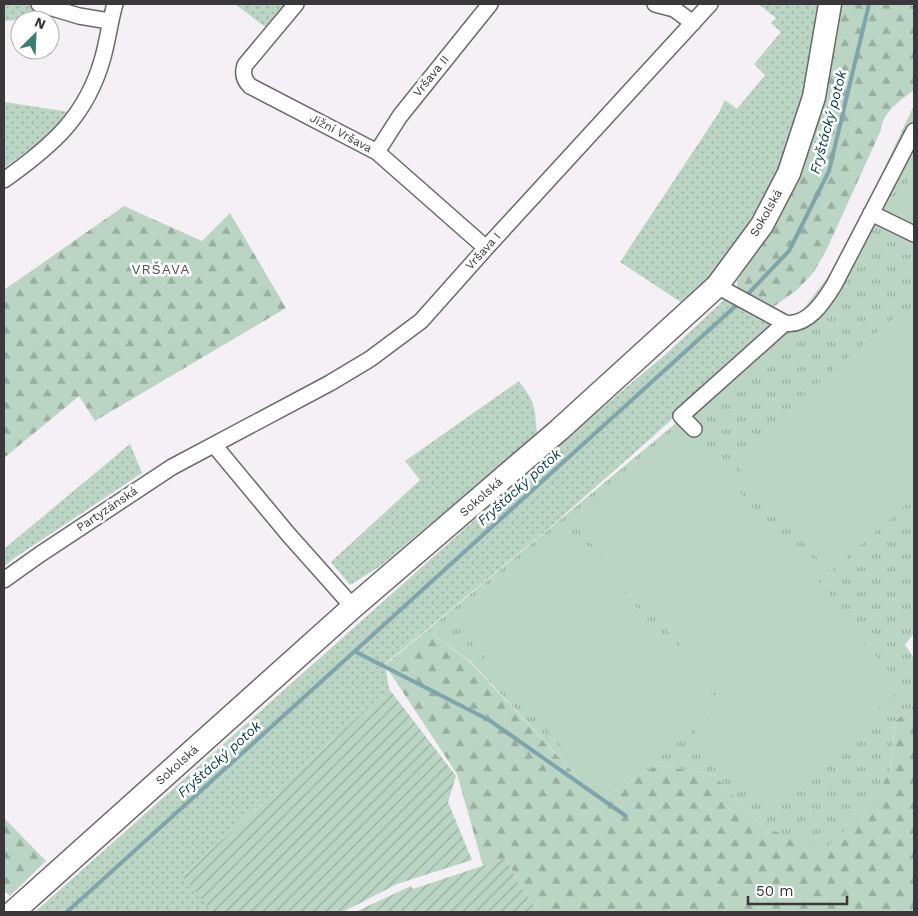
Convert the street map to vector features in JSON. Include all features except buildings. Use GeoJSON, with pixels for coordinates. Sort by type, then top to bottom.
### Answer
{"type":"FeatureCollection","features":[{"type":"Feature","properties":{"kind":"main road","name":"Sokolská"},"geometry":{"type":"LineString","coordinates":[[12,912],[353,607],[559,430],[726,291],[789,173],[814,97],[830,4]]}},
{"type":"Feature","properties":{"kind":"street"},"geometry":{"type":"LineString","coordinates":[[39,4],[79,16],[110,21]]}},
{"type":"Feature","properties":{"kind":"street"},"geometry":{"type":"LineString","coordinates":[[4,180],[53,142],[83,104],[103,58],[115,4]]}},
{"type":"Feature","properties":{"kind":"street","name":"Jižní Vršava"},"geometry":{"type":"LineString","coordinates":[[296,4],[244,65],[246,81],[250,86],[377,152],[486,248]]}},
{"type":"Feature","properties":{"kind":"street","name":"Vršava II"},"geometry":{"type":"LineString","coordinates":[[377,152],[400,116],[490,4]]}},
{"type":"Feature","properties":{"kind":"street"},"geometry":{"type":"LineString","coordinates":[[655,4],[674,10],[693,23]]}},
{"type":"Feature","properties":{"kind":"street","name":"Vršava I"},"geometry":{"type":"LineString","coordinates":[[214,445],[330,383],[370,359],[421,322],[486,248],[710,4]]}},
{"type":"Feature","properties":{"kind":"street"},"geometry":{"type":"LineString","coordinates":[[726,291],[785,323],[791,324],[815,311],[834,285],[914,131]]}},
{"type":"Feature","properties":{"kind":"street"},"geometry":{"type":"LineString","coordinates":[[871,213],[914,234]]}},
{"type":"Feature","properties":{"kind":"street"},"geometry":{"type":"LineString","coordinates":[[694,429],[681,416],[785,323]]}},
{"type":"Feature","properties":{"kind":"street"},"geometry":{"type":"LineString","coordinates":[[214,445],[288,534],[353,607]]}},
{"type":"Feature","properties":{"kind":"street","name":"Partyzánská"},"geometry":{"type":"LineString","coordinates":[[4,580],[136,490],[172,467],[214,445]]}},
{"type":"Feature","properties":{"kind":"green space"},"geometry":{"type":"Polygon","coordinates":[[[4,4],[28,4],[40,10],[10,10],[10,21],[4,21],[4,4]]]}},
{"type":"Feature","properties":{"kind":"green space"},"geometry":{"type":"Polygon","coordinates":[[[235,4],[290,4],[268,29],[235,4]]]}},
{"type":"Feature","properties":{"kind":"green space"},"geometry":{"type":"Polygon","coordinates":[[[758,4],[820,4],[799,116],[778,170],[760,208],[713,274],[682,303],[620,262],[718,114],[725,100],[737,109],[765,75],[754,64],[781,32],[771,23],[776,18],[758,4]]]}},
{"type":"Feature","properties":{"kind":"green space"},"geometry":{"type":"Polygon","coordinates":[[[839,4],[907,4],[914,6],[914,90],[898,102],[885,117],[881,130],[826,251],[813,273],[797,290],[769,310],[737,290],[737,281],[773,228],[839,4]]]}},
{"type":"Feature","properties":{"kind":"green space"},"geometry":{"type":"Polygon","coordinates":[[[4,102],[69,112],[52,133],[4,168],[4,102]]]}},
{"type":"Feature","properties":{"kind":"green space"},"geometry":{"type":"Polygon","coordinates":[[[914,105],[914,633],[905,645],[914,658],[914,706],[895,721],[890,768],[875,803],[824,850],[763,827],[714,775],[657,765],[599,800],[471,662],[427,630],[781,336],[835,267],[859,222],[914,105]]]}},
{"type":"Feature","properties":{"kind":"green space"},"geometry":{"type":"Polygon","coordinates":[[[914,169],[914,221],[893,210],[914,169]]]}},
{"type":"Feature","properties":{"kind":"green space"},"geometry":{"type":"Polygon","coordinates":[[[124,206],[202,241],[230,213],[286,308],[95,421],[79,396],[4,458],[4,290],[124,206]]]}},
{"type":"Feature","properties":{"kind":"green space"},"geometry":{"type":"Polygon","coordinates":[[[724,300],[774,326],[555,523],[385,664],[389,689],[183,875],[213,912],[35,912],[571,434],[667,353],[724,300]]]}},
{"type":"Feature","properties":{"kind":"green space"},"geometry":{"type":"Polygon","coordinates":[[[904,309],[914,320],[914,498],[830,572],[731,459],[904,309]]]}},
{"type":"Feature","properties":{"kind":"green space"},"geometry":{"type":"Polygon","coordinates":[[[519,381],[533,406],[537,434],[379,567],[350,585],[331,562],[420,480],[405,461],[519,381]]]}},
{"type":"Feature","properties":{"kind":"green space"},"geometry":{"type":"Polygon","coordinates":[[[681,426],[832,597],[722,693],[572,522],[681,426]]]}},
{"type":"Feature","properties":{"kind":"green space"},"geometry":{"type":"Polygon","coordinates":[[[130,444],[142,473],[13,559],[4,567],[4,549],[130,444]]]}},
{"type":"Feature","properties":{"kind":"green space"},"geometry":{"type":"Polygon","coordinates":[[[568,529],[715,696],[603,794],[457,626],[568,529]]]}},
{"type":"Feature","properties":{"kind":"green space"},"geometry":{"type":"Polygon","coordinates":[[[832,607],[903,687],[765,809],[694,730],[832,607]]]}},
{"type":"Feature","properties":{"kind":"green space"},"geometry":{"type":"Polygon","coordinates":[[[427,630],[470,662],[599,800],[657,765],[714,775],[763,827],[890,768],[895,721],[914,706],[914,912],[539,912],[518,882],[506,858],[483,866],[457,774],[385,665],[427,630]]]}},
{"type":"Feature","properties":{"kind":"green space"},"geometry":{"type":"Polygon","coordinates":[[[389,689],[456,776],[448,802],[472,860],[397,884],[343,912],[213,912],[182,876],[389,689]]]}},
{"type":"Feature","properties":{"kind":"green space"},"geometry":{"type":"Polygon","coordinates":[[[4,818],[46,861],[10,896],[4,891],[4,818]]]}},
{"type":"Feature","properties":{"kind":"green space"},"geometry":{"type":"Polygon","coordinates":[[[506,858],[518,882],[539,912],[355,912],[411,886],[413,889],[506,858]]]}},
{"type":"Feature","properties":{"kind":"waterway","name":"Fryštácký potok"},"geometry":{"type":"LineString","coordinates":[[745,297],[789,251],[829,171],[869,4]]}},
{"type":"Feature","properties":{"kind":"waterway","name":"Fryštácký potok"},"geometry":{"type":"LineString","coordinates":[[67,912],[740,302]]}},
{"type":"Feature","properties":{"kind":"waterway"},"geometry":{"type":"LineString","coordinates":[[356,652],[489,720],[626,816]]}},
{"type":"Feature","properties":{"kind":"district","name":"VRŠAVA"},"geometry":{"type":"Point","coordinates":[161,269]}}]}
